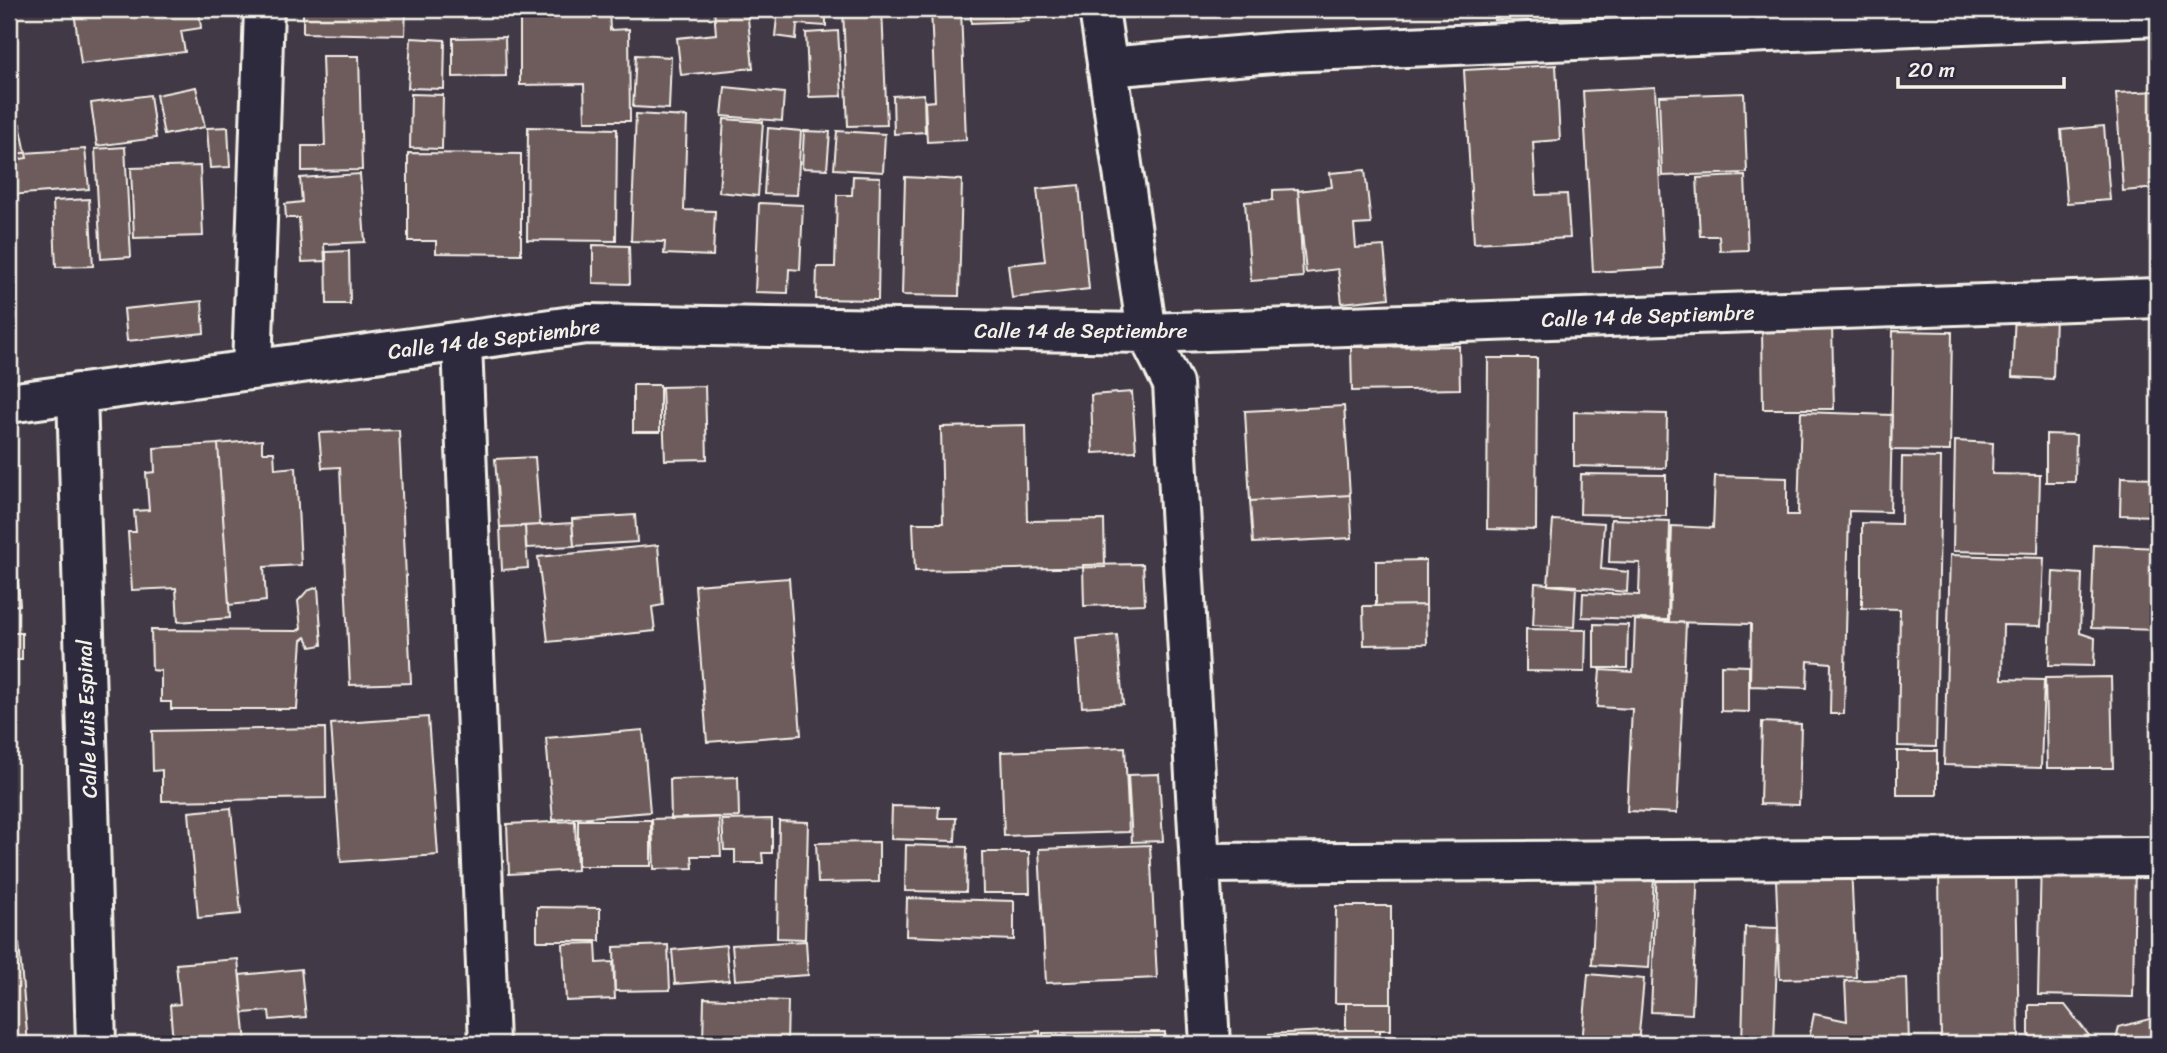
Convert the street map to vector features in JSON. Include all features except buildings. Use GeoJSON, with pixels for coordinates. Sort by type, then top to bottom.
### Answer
{"type":"FeatureCollection","features":[{"type":"Feature","properties":{"kind":"street"},"geometry":{"type":"LineString","coordinates":[[252,370],[264,9]]}},
{"type":"Feature","properties":{"kind":"street"},"geometry":{"type":"LineString","coordinates":[[1099,9],[1147,333],[1173,384],[1202,863],[1210,1044]]}},
{"type":"Feature","properties":{"kind":"street"},"geometry":{"type":"LineString","coordinates":[[1107,67],[1299,52],[1984,16],[2158,16]]}},
{"type":"Feature","properties":{"kind":"street","name":"Calle 14 de Septiembre"},"geometry":{"type":"LineString","coordinates":[[9,403],[587,324],[1147,333],[2158,298]]}},
{"type":"Feature","properties":{"kind":"street"},"geometry":{"type":"LineString","coordinates":[[462,343],[489,1044]]}},
{"type":"Feature","properties":{"kind":"street","name":"Calle Luis Espinal"},"geometry":{"type":"LineString","coordinates":[[77,393],[96,1044]]}},
{"type":"Feature","properties":{"kind":"street"},"geometry":{"type":"LineString","coordinates":[[1202,863],[2158,857]]}}]}
